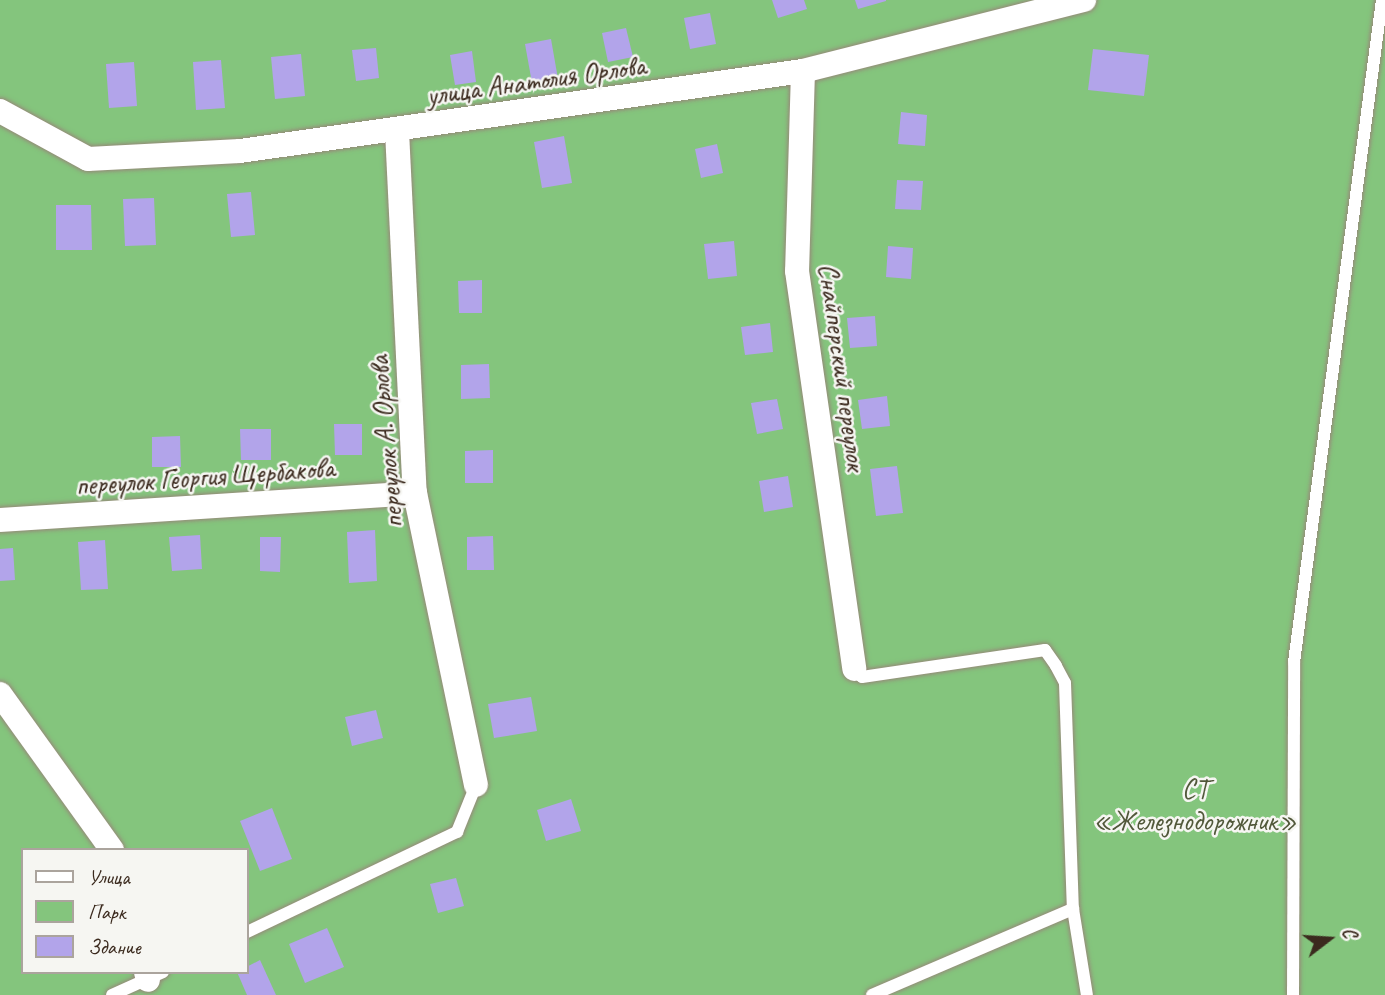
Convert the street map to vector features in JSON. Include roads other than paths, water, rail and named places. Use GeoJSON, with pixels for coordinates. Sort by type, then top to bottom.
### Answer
{"type":"FeatureCollection","features":[{"type":"Feature","properties":{"kind":"street","name":"улица Анатолия Орлова"},"geometry":{"type":"LineString","coordinates":[[0,111],[88,159],[240,151],[397,131],[803,71],[1084,0]]}},
{"type":"Feature","properties":{"kind":"street","name":"Снайперский переулок"},"geometry":{"type":"LineString","coordinates":[[803,71],[797,271],[854,669]]}},
{"type":"Feature","properties":{"kind":"street","name":"переулок А. Орлова"},"geometry":{"type":"LineString","coordinates":[[397,131],[415,493],[476,785]]}},
{"type":"Feature","properties":{"kind":"street","name":"переулок Георгия Щербакова"},"geometry":{"type":"LineString","coordinates":[[0,520],[415,493]]}},
{"type":"Feature","properties":{"kind":"street"},"geometry":{"type":"LineString","coordinates":[[0,694],[111,848]]}},
{"type":"Feature","properties":{"kind":"lane"},"geometry":{"type":"LineString","coordinates":[[1293,995],[1294,662],[1382,0]]}},
{"type":"Feature","properties":{"kind":"lane"},"geometry":{"type":"LineString","coordinates":[[854,669],[862,677],[1045,650],[1065,683],[1062,724],[1073,909],[1087,995]]}},
{"type":"Feature","properties":{"kind":"lane"},"geometry":{"type":"LineString","coordinates":[[248,932],[457,832],[476,785]]}},
{"type":"Feature","properties":{"kind":"lane"},"geometry":{"type":"LineString","coordinates":[[872,995],[1073,909]]}},
{"type":"Feature","properties":{"kind":"lane"},"geometry":{"type":"LineString","coordinates":[[112,995],[152,975]]}},
{"type":"Feature","properties":{"kind":"park label","name":"СТ «Железнодорожник»"},"geometry":{"type":"Point","coordinates":[1195,805]}}]}
